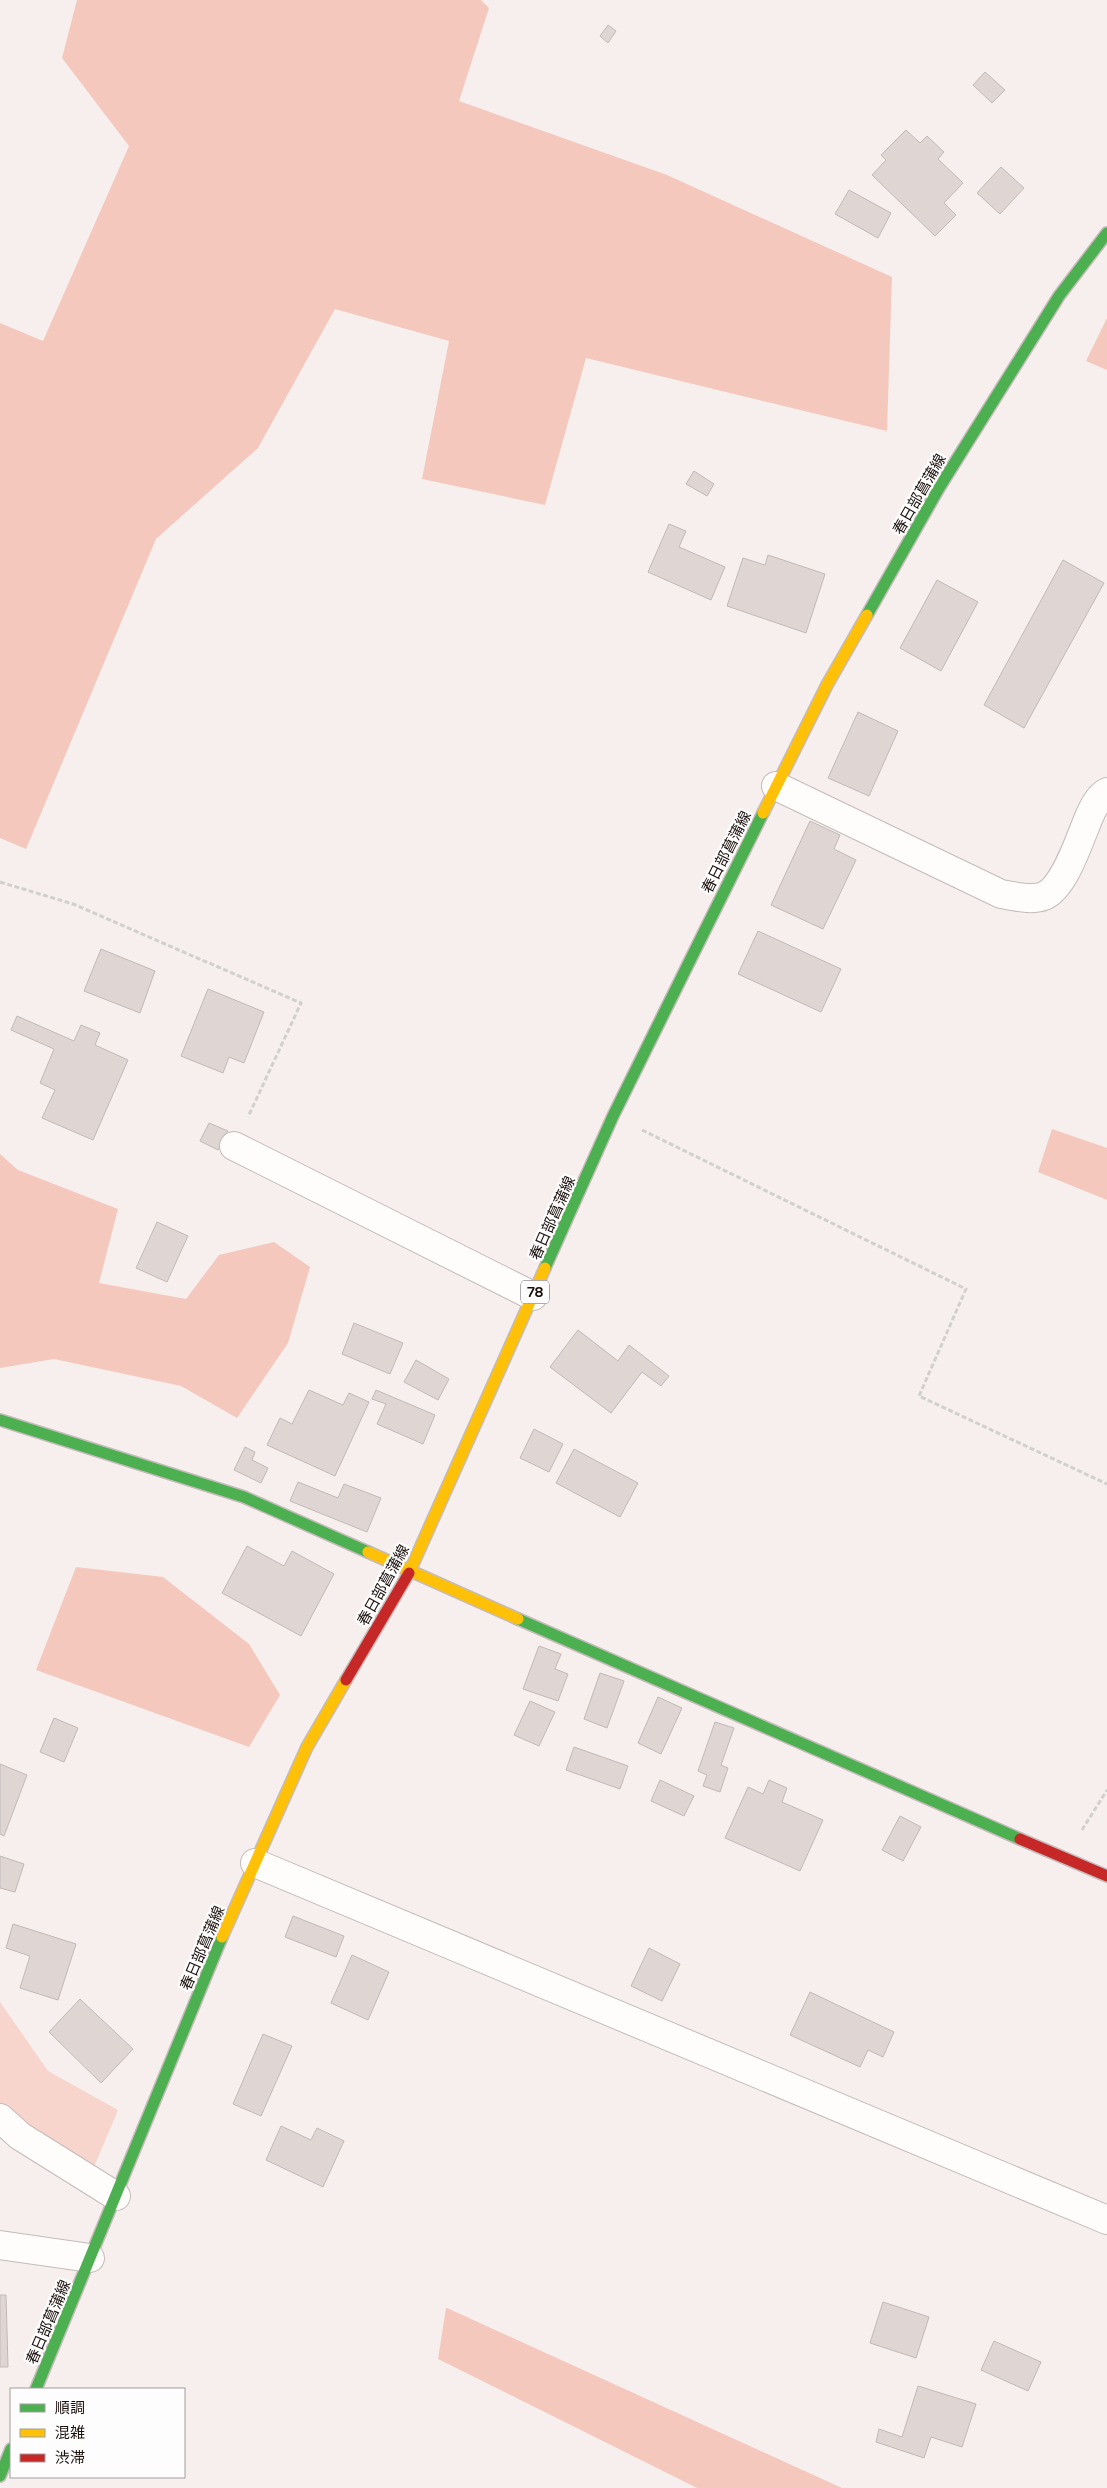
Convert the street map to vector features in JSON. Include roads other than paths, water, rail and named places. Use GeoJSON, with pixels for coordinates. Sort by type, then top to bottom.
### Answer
{"type":"FeatureCollection","features":[{"type":"Feature","properties":{"kind":"main road","name":"春日部菖蒲線"},"geometry":{"type":"LineString","coordinates":[[36,2388],[230,1918],[307,1747],[410,1571],[614,1116],[776,786],[827,685],[939,488],[1059,296],[1107,233]]}},
{"type":"Feature","properties":{"kind":"main road"},"geometry":{"type":"LineString","coordinates":[[0,1420],[244,1497],[791,1740],[1107,1876]]}},
{"type":"Feature","properties":{"kind":"main road"},"geometry":{"type":"LineString","coordinates":[[0,2476],[10,2451]]}},
{"type":"Feature","properties":{"kind":"street"},"geometry":{"type":"LineString","coordinates":[[776,786],[1001,894],[1021,898],[1043,896],[1058,886],[1093,809],[1102,795],[1107,792]]}},
{"type":"Feature","properties":{"kind":"street"},"geometry":{"type":"LineString","coordinates":[[234,1146],[533,1296]]}},
{"type":"Feature","properties":{"kind":"street"},"geometry":{"type":"LineString","coordinates":[[255,1863],[1107,2220]]}},
{"type":"Feature","properties":{"kind":"street"},"geometry":{"type":"LineString","coordinates":[[0,2118],[20,2136],[116,2196]]}},
{"type":"Feature","properties":{"kind":"street"},"geometry":{"type":"LineString","coordinates":[[0,2245],[90,2258]]}}]}
